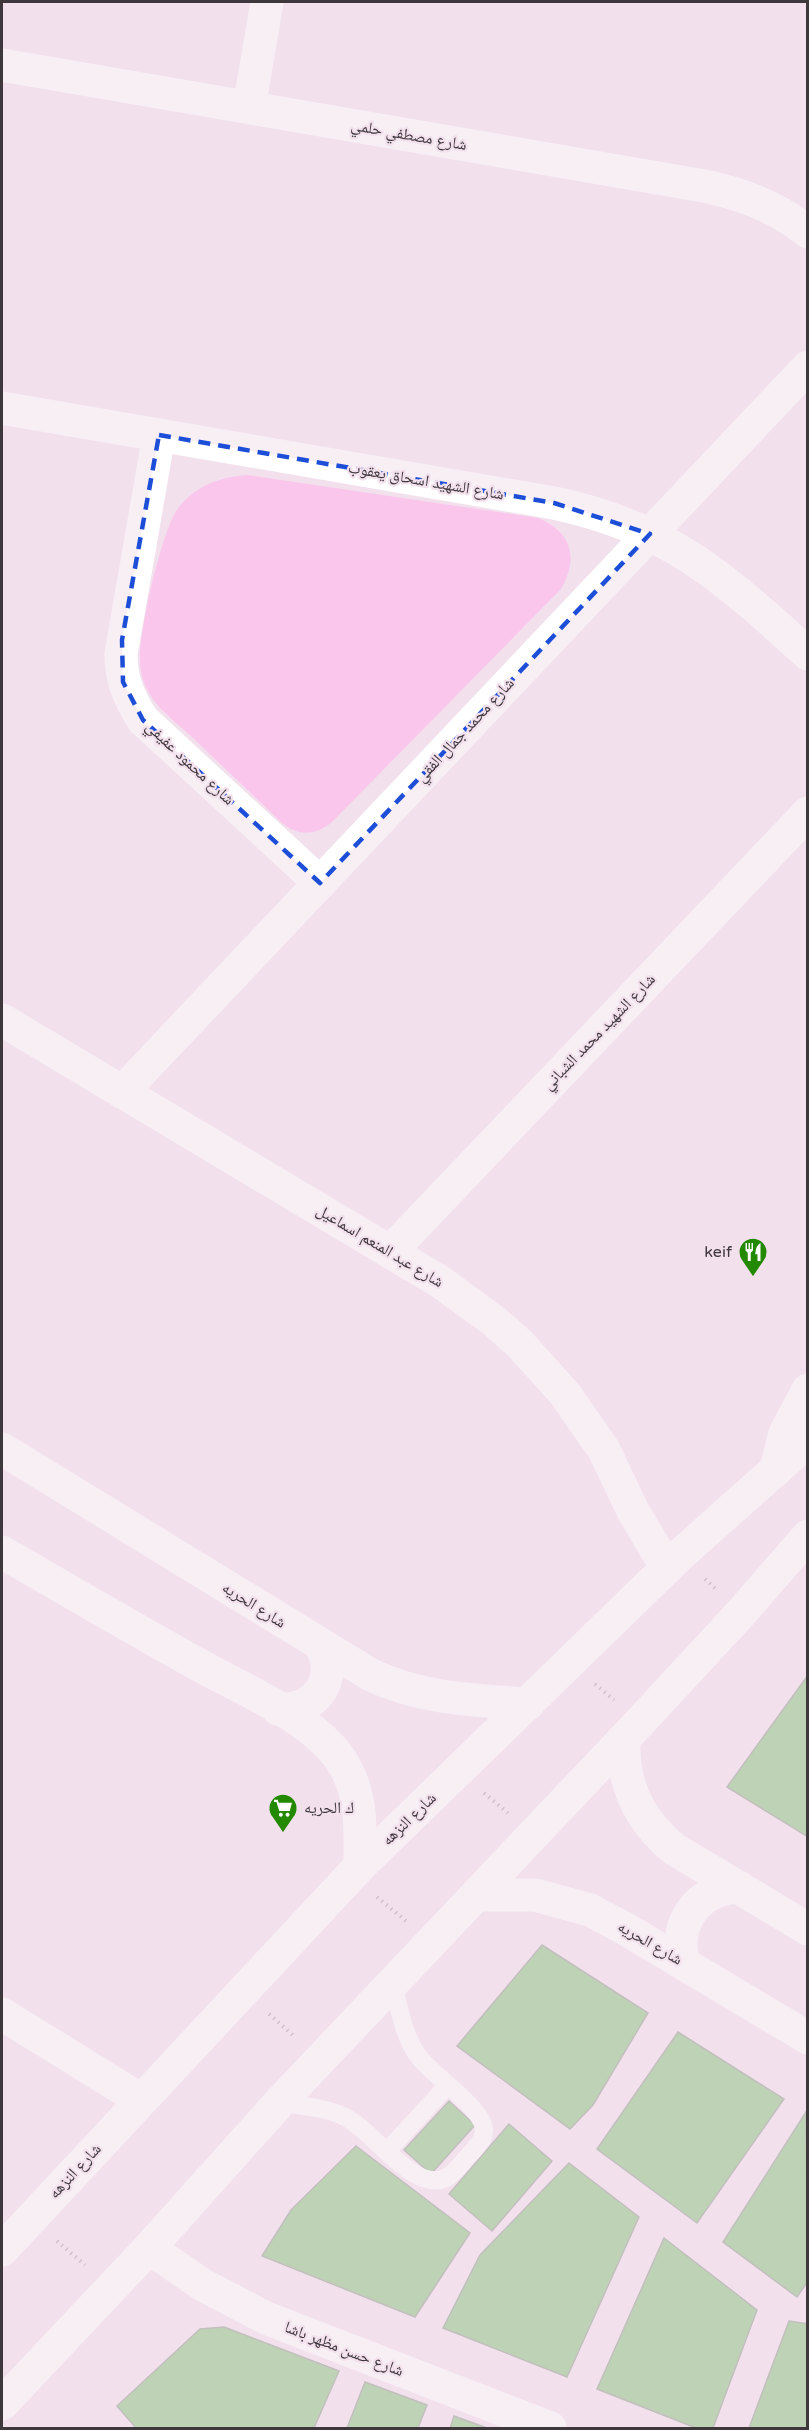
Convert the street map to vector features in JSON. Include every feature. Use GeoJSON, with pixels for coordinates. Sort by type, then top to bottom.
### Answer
{"type":"FeatureCollection","features":[{"type":"Feature","properties":{"kind":"street"},"geometry":{"type":"LineString","coordinates":[[249,108],[267,2]]}},
{"type":"Feature","properties":{"kind":"street","name":"شارع مصطفي حلمي"},"geometry":{"type":"LineString","coordinates":[[2,65],[723,190],[776,209],[807,232]]}},
{"type":"Feature","properties":{"kind":"street","name":"شارع محمد جمال الفقي"},"geometry":{"type":"LineString","coordinates":[[122,1092],[807,368]]}},
{"type":"Feature","properties":{"kind":"street","name":"شارع الشهيد اسحاق يعقوب"},"geometry":{"type":"LineString","coordinates":[[2,408],[562,504],[603,515],[650,534],[721,577],[807,654]]}},
{"type":"Feature","properties":{"kind":"street","name":"شارع محمود عفيفي"},"geometry":{"type":"LineString","coordinates":[[159,435],[121,654],[128,695],[144,720],[320,883]]}},
{"type":"Feature","properties":{"kind":"street","name":"شارع الشهيد محمد الشباني"},"geometry":{"type":"LineString","coordinates":[[390,1252],[807,813]]}},
{"type":"Feature","properties":{"kind":"street","name":"شارع عبد المنعم اسماعيل"},"geometry":{"type":"LineString","coordinates":[[2,1020],[390,1252],[467,1300],[503,1329],[543,1368],[585,1421],[604,1450],[633,1511],[674,1562]]}},
{"type":"Feature","properties":{"kind":"street"},"geometry":{"type":"LineString","coordinates":[[776,1470],[785,1433],[807,1390]]}},
{"type":"Feature","properties":{"kind":"street","name":"شارع النزهه"},"geometry":{"type":"LineString","coordinates":[[2,2250],[355,1871],[674,1562],[807,1441]]}},
{"type":"Feature","properties":{"kind":"street","name":"شارع الحريه"},"geometry":{"type":"LineString","coordinates":[[2,1449],[321,1646],[378,1678],[417,1693],[448,1699],[528,1704]]}},
{"type":"Feature","properties":{"kind":"street"},"geometry":{"type":"LineString","coordinates":[[2,2404],[279,2103],[632,1731],[741,1613],[807,1536]]}},
{"type":"Feature","properties":{"kind":"street"},"geometry":{"type":"LineString","coordinates":[[2,1552],[278,1709],[324,1740],[335,1751],[351,1776],[359,1804],[355,1871]]}},
{"type":"Feature","properties":{"kind":"street"},"geometry":{"type":"LineString","coordinates":[[278,1709],[299,1708],[309,1703],[323,1688],[328,1666],[321,1646]]}},
{"type":"Feature","properties":{"kind":"street"},"geometry":{"type":"LineString","coordinates":[[632,1731],[623,1757],[631,1792],[648,1824],[674,1849],[807,1929]]}},
{"type":"Feature","properties":{"kind":"street"},"geometry":{"type":"LineString","coordinates":[[683,1962],[680,1938],[688,1915],[704,1897],[715,1891],[739,1887]]}},
{"type":"Feature","properties":{"kind":"street","name":"شارع الحريه"},"geometry":{"type":"LineString","coordinates":[[477,1895],[535,1895],[572,1904],[607,1918],[807,2038]]}},
{"type":"Feature","properties":{"kind":"street"},"geometry":{"type":"LineString","coordinates":[[2,2014],[141,2100]]}},
{"type":"Feature","properties":{"kind":"street","name":"شارع حسن مظهر باشا"},"geometry":{"type":"LineString","coordinates":[[148,2248],[203,2285],[266,2318],[550,2428]]}},
{"type":"Feature","properties":{"kind":"lane"},"geometry":{"type":"LineString","coordinates":[[279,2103],[321,2109],[345,2117],[388,2150],[413,2174],[427,2181],[435,2181],[450,2175],[480,2144],[484,2130],[480,2117],[426,2066],[411,2046],[393,1984]]}},
{"type":"Feature","properties":{"kind":"lane"},"geometry":{"type":"LineString","coordinates":[[388,2150],[447,2086]]}},
{"type":"Feature","properties":{"kind":"path"},"geometry":{"type":"LineString","coordinates":[[674,1562],[741,1613]]}},
{"type":"Feature","properties":{"kind":"path"},"geometry":{"type":"LineString","coordinates":[[570,1663],[632,1731]]}},
{"type":"Feature","properties":{"kind":"path"},"geometry":{"type":"LineString","coordinates":[[458,1771],[534,1835]]}},
{"type":"Feature","properties":{"kind":"path"},"geometry":{"type":"LineString","coordinates":[[355,1871],[432,1942]]}},
{"type":"Feature","properties":{"kind":"path"},"geometry":{"type":"LineString","coordinates":[[244,1991],[321,2059]]}},
{"type":"Feature","properties":{"kind":"path"},"geometry":{"type":"LineString","coordinates":[[31,2218],[110,2288]]}},
{"type":"Feature","properties":{"kind":"highlighted area"},"geometry":{"type":"Polygon","coordinates":[[[159,435],[554,503],[650,534],[320,883],[143,720],[123,682],[122,640],[159,435]]]}},
{"type":"Feature","properties":{"kind":"shaded area"},"geometry":{"type":"Polygon","coordinates":[[[247,475],[538,518],[565,538],[571,557],[567,578],[561,589],[331,823],[312,832],[300,832],[282,823],[162,710],[148,691],[141,672],[141,646],[147,605],[172,518],[186,499],[201,488],[218,480],[247,475]]]}},
{"type":"Feature","properties":{"kind":"building"},"geometry":{"type":"Polygon","coordinates":[[[808,1675],[808,1837],[727,1787],[808,1675]]]}},
{"type":"Feature","properties":{"kind":"building"},"geometry":{"type":"Polygon","coordinates":[[[542,1945],[648,2013],[593,2105],[570,2129],[457,2046],[542,1945]]]}},
{"type":"Feature","properties":{"kind":"building"},"geometry":{"type":"Polygon","coordinates":[[[678,2032],[784,2099],[697,2223],[597,2149],[678,2032]]]}},
{"type":"Feature","properties":{"kind":"building"},"geometry":{"type":"Polygon","coordinates":[[[449,2101],[475,2125],[431,2174],[404,2150],[449,2101]]]}},
{"type":"Feature","properties":{"kind":"building"},"geometry":{"type":"Polygon","coordinates":[[[806,2112],[808,2281],[797,2297],[723,2242],[806,2112]]]}},
{"type":"Feature","properties":{"kind":"building"},"geometry":{"type":"Polygon","coordinates":[[[509,2124],[552,2161],[492,2231],[449,2194],[509,2124]]]}},
{"type":"Feature","properties":{"kind":"building"},"geometry":{"type":"Polygon","coordinates":[[[356,2146],[470,2233],[415,2317],[262,2256],[291,2210],[356,2146]]]}},
{"type":"Feature","properties":{"kind":"building"},"geometry":{"type":"Polygon","coordinates":[[[569,2163],[639,2217],[567,2377],[443,2328],[480,2255],[569,2163]]]}},
{"type":"Feature","properties":{"kind":"building"},"geometry":{"type":"Polygon","coordinates":[[[664,2238],[757,2310],[713,2428],[696,2428],[597,2389],[664,2238]]]}},
{"type":"Feature","properties":{"kind":"building"},"geometry":{"type":"Polygon","coordinates":[[[789,2321],[808,2324],[808,2428],[749,2428],[789,2321]]]}},
{"type":"Feature","properties":{"kind":"building"},"geometry":{"type":"Polygon","coordinates":[[[224,2327],[339,2371],[314,2428],[136,2428],[117,2406],[200,2329],[224,2327]]]}},
{"type":"Feature","properties":{"kind":"building"},"geometry":{"type":"Polygon","coordinates":[[[365,2382],[427,2405],[418,2428],[347,2428],[365,2382]]]}},
{"type":"Feature","properties":{"kind":"building"},"geometry":{"type":"Polygon","coordinates":[[[454,2416],[487,2428],[450,2428],[454,2416]]]}},
{"type":"Feature","properties":{"kind":"place","name":"keif"},"geometry":{"type":"Point","coordinates":[753,1278]}},
{"type":"Feature","properties":{"kind":"place","name":"ك الحريه"},"geometry":{"type":"Point","coordinates":[283,1834]}}]}
